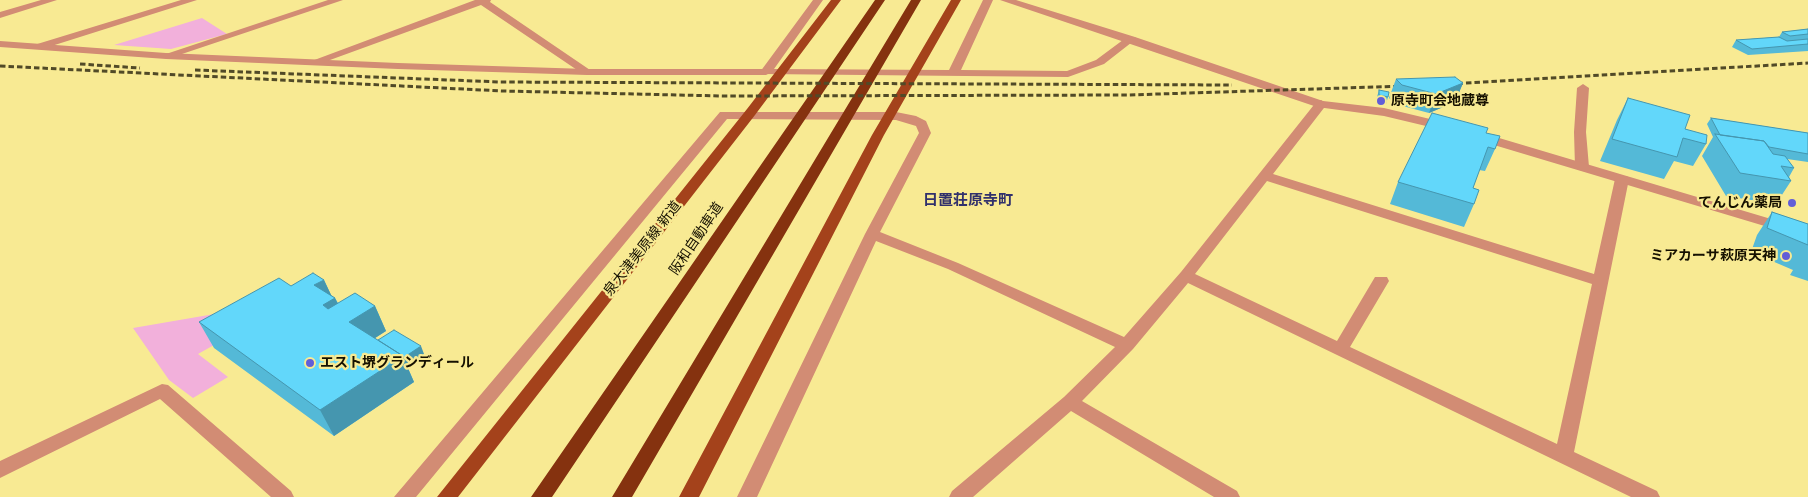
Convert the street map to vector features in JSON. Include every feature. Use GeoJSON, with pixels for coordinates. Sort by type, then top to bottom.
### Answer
{"type":"FeatureCollection","features":[{"type":"Feature","properties":{"kind":"highway","name":"阪和自動車道"},"geometry":{"type":"LineString","coordinates":[[541,497],[880,0]]}},
{"type":"Feature","properties":{"kind":"highway"},"geometry":{"type":"LineString","coordinates":[[622,497],[916,0]]}},
{"type":"Feature","properties":{"kind":"main road","name":"泉大津美原線 新道"},"geometry":{"type":"LineString","coordinates":[[447,497],[751,112],[836,0]]}},
{"type":"Feature","properties":{"kind":"main road"},"geometry":{"type":"LineString","coordinates":[[689,497],[878,135],[956,0]]}},
{"type":"Feature","properties":{"kind":"street"},"geometry":{"type":"LineString","coordinates":[[0,15],[52,0]]}},
{"type":"Feature","properties":{"kind":"street"},"geometry":{"type":"LineString","coordinates":[[38,47],[192,0]]}},
{"type":"Feature","properties":{"kind":"street"},"geometry":{"type":"LineString","coordinates":[[166,56],[338,0]]}},
{"type":"Feature","properties":{"kind":"street"},"geometry":{"type":"LineString","coordinates":[[315,62],[483,0],[587,72]]}},
{"type":"Feature","properties":{"kind":"street"},"geometry":{"type":"LineString","coordinates":[[766,72],[818,0]]}},
{"type":"Feature","properties":{"kind":"street"},"geometry":{"type":"LineString","coordinates":[[954,72],[988,0]]}},
{"type":"Feature","properties":{"kind":"street"},"geometry":{"type":"LineString","coordinates":[[1005,0],[1130,39],[1321,104],[1392,114],[1465,132],[1808,235]]}},
{"type":"Feature","properties":{"kind":"street"},"geometry":{"type":"LineString","coordinates":[[0,44],[166,56],[587,72],[954,72],[1068,74],[1100,62],[1130,39]]}},
{"type":"Feature","properties":{"kind":"street"},"geometry":{"type":"LineString","coordinates":[[1582,167],[1580,132],[1583,88]]}},
{"type":"Feature","properties":{"kind":"street"},"geometry":{"type":"LineString","coordinates":[[959,497],[1070,402],[1127,345],[1186,276],[1321,104]]}},
{"type":"Feature","properties":{"kind":"street"},"geometry":{"type":"LineString","coordinates":[[404,497],[724,115],[896,116],[912,119],[922,124],[925,132],[872,234],[747,497]]}},
{"type":"Feature","properties":{"kind":"street"},"geometry":{"type":"LineString","coordinates":[[1264,176],[1600,282]]}},
{"type":"Feature","properties":{"kind":"street"},"geometry":{"type":"LineString","coordinates":[[1564,456],[1622,178]]}},
{"type":"Feature","properties":{"kind":"street"},"geometry":{"type":"LineString","coordinates":[[872,234],[953,266],[1127,345]]}},
{"type":"Feature","properties":{"kind":"street"},"geometry":{"type":"LineString","coordinates":[[1186,276],[1650,497]]}},
{"type":"Feature","properties":{"kind":"street"},"geometry":{"type":"LineString","coordinates":[[1340,349],[1381,281]]}},
{"type":"Feature","properties":{"kind":"street"},"geometry":{"type":"LineString","coordinates":[[0,470],[162,390],[284,497]]}},
{"type":"Feature","properties":{"kind":"street"},"geometry":{"type":"LineString","coordinates":[[1070,402],[1230,497]]}},
{"type":"Feature","properties":{"kind":"shaded area"},"geometry":{"type":"Polygon","coordinates":[[[202,18],[227,34],[171,49],[114,45],[202,18]]]}},
{"type":"Feature","properties":{"kind":"shaded area"},"geometry":{"type":"Polygon","coordinates":[[[255,307],[223,340],[198,354],[228,377],[193,398],[169,380],[133,328],[255,307]]]}},
{"type":"Feature","properties":{"kind":"building"},"geometry":{"type":"Polygon","coordinates":[[[1808,29],[1808,34],[1790,36],[1782,32],[1808,29]]]}},
{"type":"Feature","properties":{"kind":"building"},"geometry":{"type":"Polygon","coordinates":[[[1779,37],[1787,41],[1808,39],[1808,44],[1752,49],[1736,40],[1779,37]]]}},
{"type":"Feature","properties":{"kind":"building"},"geometry":{"type":"Polygon","coordinates":[[[1455,77],[1463,83],[1436,94],[1402,85],[1396,79],[1455,77]]]}},
{"type":"Feature","properties":{"kind":"building"},"geometry":{"type":"Polygon","coordinates":[[[1379,90],[1389,92],[1388,97],[1379,95],[1379,90]]]}},
{"type":"Feature","properties":{"kind":"building"},"geometry":{"type":"Polygon","coordinates":[[[1628,98],[1690,115],[1685,129],[1707,135],[1706,144],[1683,138],[1677,157],[1612,139],[1628,98]]]}},
{"type":"Feature","properties":{"kind":"building"},"geometry":{"type":"Polygon","coordinates":[[[1432,113],[1488,128],[1486,133],[1500,136],[1495,149],[1488,147],[1473,188],[1479,190],[1474,204],[1398,182],[1432,113]]]}},
{"type":"Feature","properties":{"kind":"building"},"geometry":{"type":"Polygon","coordinates":[[[1711,118],[1808,133],[1808,154],[1769,147],[1764,141],[1720,135],[1711,118]]]}},
{"type":"Feature","properties":{"kind":"building"},"geometry":{"type":"Polygon","coordinates":[[[1715,134],[1764,141],[1773,154],[1785,156],[1794,168],[1781,166],[1791,181],[1740,173],[1715,134]]]}},
{"type":"Feature","properties":{"kind":"building"},"geometry":{"type":"Polygon","coordinates":[[[1772,212],[1808,224],[1808,245],[1767,228],[1772,212]]]}},
{"type":"Feature","properties":{"kind":"building","name":"エスト堺グランディール"},"geometry":{"type":"Polygon","coordinates":[[[313,273],[324,280],[314,285],[335,298],[323,305],[328,309],[355,293],[375,306],[349,322],[403,356],[320,410],[199,322],[279,278],[291,286],[313,273]]]}},
{"type":"Feature","properties":{"kind":"building"},"geometry":{"type":"Polygon","coordinates":[[[394,330],[421,346],[403,358],[403,356],[378,340],[394,330]]]}},
{"type":"Feature","properties":{"kind":"railway"},"geometry":{"type":"LineString","coordinates":[[1449,84],[1808,63]]}},
{"type":"Feature","properties":{"kind":"railway"},"geometry":{"type":"LineString","coordinates":[[80,64],[140,68]]}},
{"type":"Feature","properties":{"kind":"railway"},"geometry":{"type":"LineString","coordinates":[[0,66],[502,91],[723,96],[1128,95],[1406,86]]}},
{"type":"Feature","properties":{"kind":"railway"},"geometry":{"type":"LineString","coordinates":[[195,70],[500,82],[1232,85]]}},
{"type":"Feature","properties":{"kind":"place","name":"原寺町会地蔵尊"},"geometry":{"type":"Point","coordinates":[1381,101]}},
{"type":"Feature","properties":{"kind":"place","name":"てんじん薬局"},"geometry":{"type":"Point","coordinates":[1792,203]}},
{"type":"Feature","properties":{"kind":"place","name":"ミアカーサ萩原天神"},"geometry":{"type":"Point","coordinates":[1786,256]}},
{"type":"Feature","properties":{"kind":"place","name":"エスト堺グランディール"},"geometry":{"type":"Point","coordinates":[310,363]}},
{"type":"Feature","properties":{"kind":"district","name":"日置荘原寺町"},"geometry":{"type":"Point","coordinates":[968,201]}}]}
